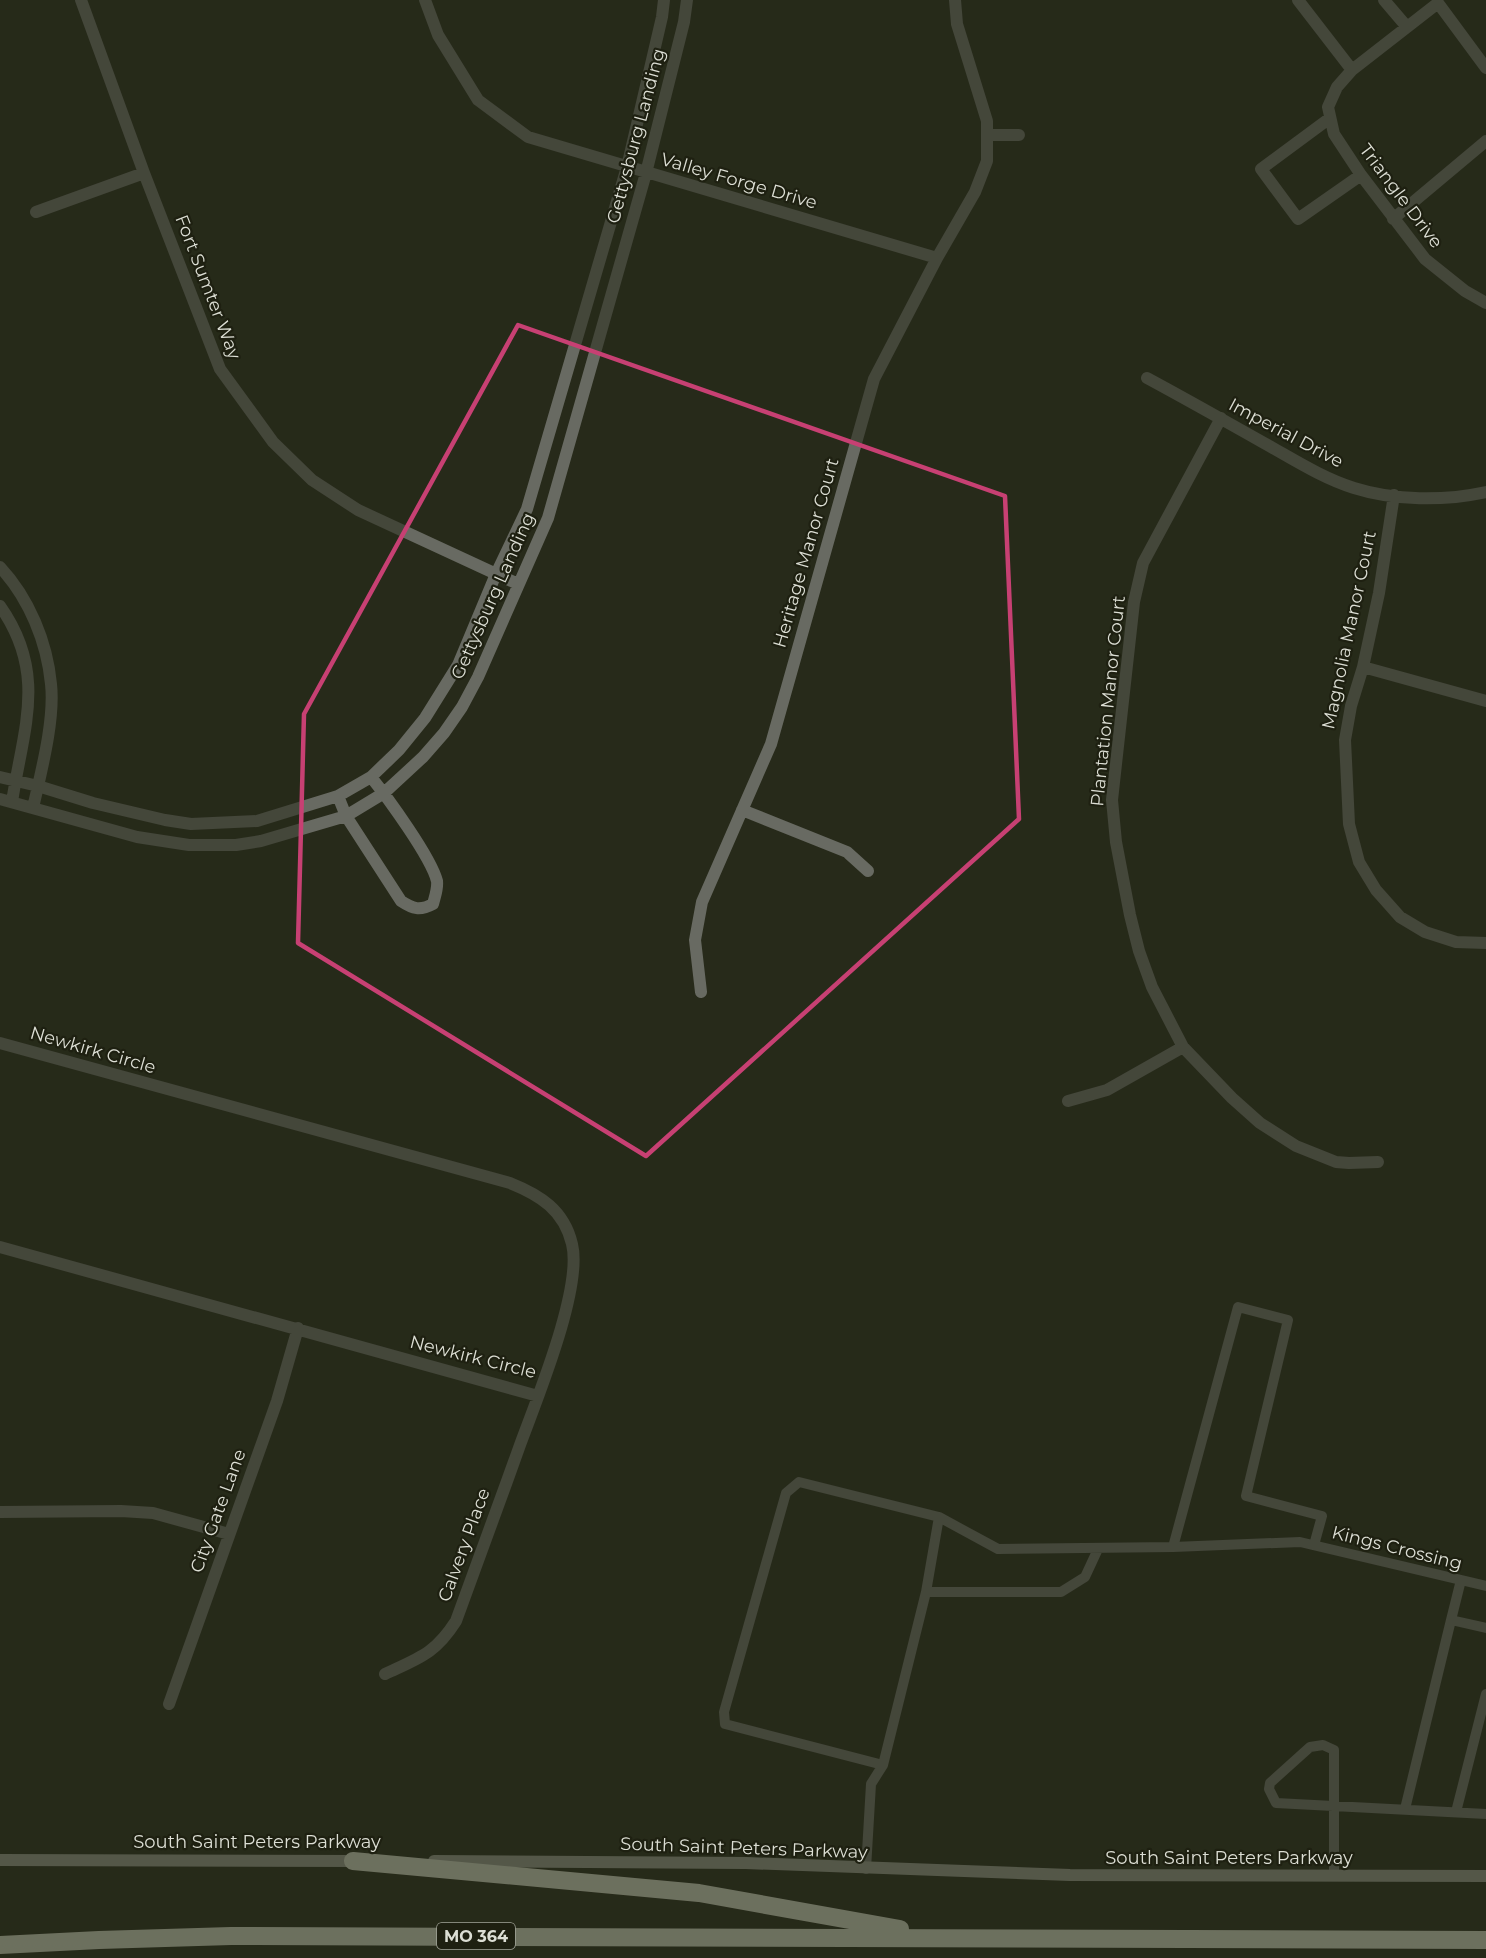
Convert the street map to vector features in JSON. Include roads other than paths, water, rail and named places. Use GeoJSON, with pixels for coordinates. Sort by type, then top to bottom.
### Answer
{"type":"FeatureCollection","features":[{"type":"Feature","properties":{"kind":"highway"},"geometry":{"type":"LineString","coordinates":[[353,1861],[699,1893],[952,1938]]}},
{"type":"Feature","properties":{"kind":"highway","name":"MO 364"},"geometry":{"type":"LineString","coordinates":[[0,1945],[231,1936],[1486,1940]]}},
{"type":"Feature","properties":{"kind":"main road","name":"South Saint Peters Parkway"},"geometry":{"type":"LineString","coordinates":[[0,1860],[711,1863],[1070,1875],[1486,1876]]}},
{"type":"Feature","properties":{"kind":"street","name":"Fort Sumter Way"},"geometry":{"type":"LineString","coordinates":[[81,0],[144,173],[220,369],[273,442],[312,480],[358,510],[519,584]]}},
{"type":"Feature","properties":{"kind":"street","name":"Valley Forge Drive"},"geometry":{"type":"LineString","coordinates":[[425,0],[438,35],[478,100],[528,137],[646,173],[693,184],[936,258]]}},
{"type":"Feature","properties":{"kind":"street","name":"Gettysburg Landing"},"geometry":{"type":"LineString","coordinates":[[0,777],[93,803],[191,824],[257,821],[338,796],[371,777],[399,750],[425,718],[458,665],[496,574],[527,509],[627,167],[664,0]]}},
{"type":"Feature","properties":{"kind":"street","name":"Gettysburg Landing"},"geometry":{"type":"LineString","coordinates":[[6,801],[137,837],[189,844],[236,845],[261,841],[346,816],[384,794],[430,749],[462,707],[478,677],[548,518],[646,173],[679,44],[687,0]]}},
{"type":"Feature","properties":{"kind":"street","name":"Heritage Manor Court"},"geometry":{"type":"LineString","coordinates":[[701,992],[695,940],[702,902],[771,744],[874,379],[936,258],[975,192],[987,161],[987,121],[957,24],[955,0]]}},
{"type":"Feature","properties":{"kind":"street"},"geometry":{"type":"LineString","coordinates":[[1298,0],[1352,70]]}},
{"type":"Feature","properties":{"kind":"street"},"geometry":{"type":"LineString","coordinates":[[1384,0],[1407,27]]}},
{"type":"Feature","properties":{"kind":"street"},"geometry":{"type":"LineString","coordinates":[[1360,175],[1298,219],[1262,169],[1330,118],[1328,106],[1337,87],[1352,70],[1440,2],[1486,68]]}},
{"type":"Feature","properties":{"kind":"street","name":"Triangle Drive"},"geometry":{"type":"LineString","coordinates":[[1330,118],[1334,134],[1360,175],[1425,260],[1465,291],[1486,303]]}},
{"type":"Feature","properties":{"kind":"street"},"geometry":{"type":"LineString","coordinates":[[987,135],[1019,135]]}},
{"type":"Feature","properties":{"kind":"street"},"geometry":{"type":"LineString","coordinates":[[1393,219],[1486,141]]}},
{"type":"Feature","properties":{"kind":"street"},"geometry":{"type":"LineString","coordinates":[[36,212],[144,173]]}},
{"type":"Feature","properties":{"kind":"street","name":"Imperial Drive"},"geometry":{"type":"LineString","coordinates":[[1147,378],[1315,472],[1355,488],[1394,495],[1462,497],[1486,492]]}},
{"type":"Feature","properties":{"kind":"street","name":"Plantation Manor Court"},"geometry":{"type":"LineString","coordinates":[[1221,418],[1143,563],[1134,602],[1112,800],[1116,843],[1139,951],[1152,987],[1183,1047],[1260,1123],[1296,1146],[1336,1162],[1378,1162]]}},
{"type":"Feature","properties":{"kind":"street","name":"Magnolia Manor Court"},"geometry":{"type":"LineString","coordinates":[[1394,495],[1379,593],[1363,667],[1351,706],[1345,740],[1349,824],[1359,862],[1376,890],[1400,917],[1425,932],[1456,942],[1486,943]]}},
{"type":"Feature","properties":{"kind":"street"},"geometry":{"type":"LineString","coordinates":[[0,567],[22,596],[36,624],[46,656],[51,684],[51,711],[33,808]]}},
{"type":"Feature","properties":{"kind":"street"},"geometry":{"type":"LineString","coordinates":[[0,606],[17,636],[26,665],[29,686],[28,715],[15,781],[6,801]]}},
{"type":"Feature","properties":{"kind":"street"},"geometry":{"type":"LineString","coordinates":[[1363,667],[1486,701]]}},
{"type":"Feature","properties":{"kind":"street"},"geometry":{"type":"LineString","coordinates":[[338,796],[346,816],[401,900],[412,909],[424,909],[433,904],[437,890],[436,879],[423,854],[371,777]]}},
{"type":"Feature","properties":{"kind":"street"},"geometry":{"type":"LineString","coordinates":[[742,810],[848,852],[868,871]]}},
{"type":"Feature","properties":{"kind":"street","name":"Newkirk Circle"},"geometry":{"type":"LineString","coordinates":[[0,1043],[510,1183],[534,1193],[554,1209],[566,1226],[573,1246],[573,1266],[569,1296],[538,1396],[0,1247]]}},
{"type":"Feature","properties":{"kind":"street"},"geometry":{"type":"LineString","coordinates":[[1068,1101],[1107,1090],[1183,1047]]}},
{"type":"Feature","properties":{"kind":"street","name":"City Gate Lane"},"geometry":{"type":"LineString","coordinates":[[169,1704],[277,1401],[298,1328]]}},
{"type":"Feature","properties":{"kind":"street","name":"Calvery Place"},"geometry":{"type":"LineString","coordinates":[[385,1674],[431,1652],[445,1639],[456,1621],[538,1396]]}},
{"type":"Feature","properties":{"kind":"street"},"geometry":{"type":"LineString","coordinates":[[0,1512],[153,1513],[229,1534]]}},
{"type":"Feature","properties":{"kind":"lane"},"geometry":{"type":"LineString","coordinates":[[1173,1547],[1238,1307],[1288,1320],[1246,1496],[1322,1516],[1314,1545]]}},
{"type":"Feature","properties":{"kind":"lane","name":"Kings Crossing"},"geometry":{"type":"LineString","coordinates":[[883,1765],[725,1724],[724,1712],[786,1493],[799,1482],[939,1517],[998,1549],[1098,1549],[1300,1542],[1486,1586]]}},
{"type":"Feature","properties":{"kind":"lane"},"geometry":{"type":"LineString","coordinates":[[866,1869],[871,1784],[883,1765],[926,1592],[939,1517]]}},
{"type":"Feature","properties":{"kind":"lane"},"geometry":{"type":"LineString","coordinates":[[926,1592],[1061,1592],[1085,1577],[1098,1549]]}},
{"type":"Feature","properties":{"kind":"lane"},"geometry":{"type":"LineString","coordinates":[[1405,1809],[1461,1580]]}},
{"type":"Feature","properties":{"kind":"lane"},"geometry":{"type":"LineString","coordinates":[[1451,1620],[1486,1628]]}},
{"type":"Feature","properties":{"kind":"lane"},"geometry":{"type":"LineString","coordinates":[[1456,1812],[1486,1694]]}},
{"type":"Feature","properties":{"kind":"lane"},"geometry":{"type":"LineString","coordinates":[[1334,1876],[1333,1805],[1334,1750],[1323,1746],[1310,1747],[1270,1783],[1269,1789],[1276,1803],[1333,1805],[1486,1814]]}}]}
